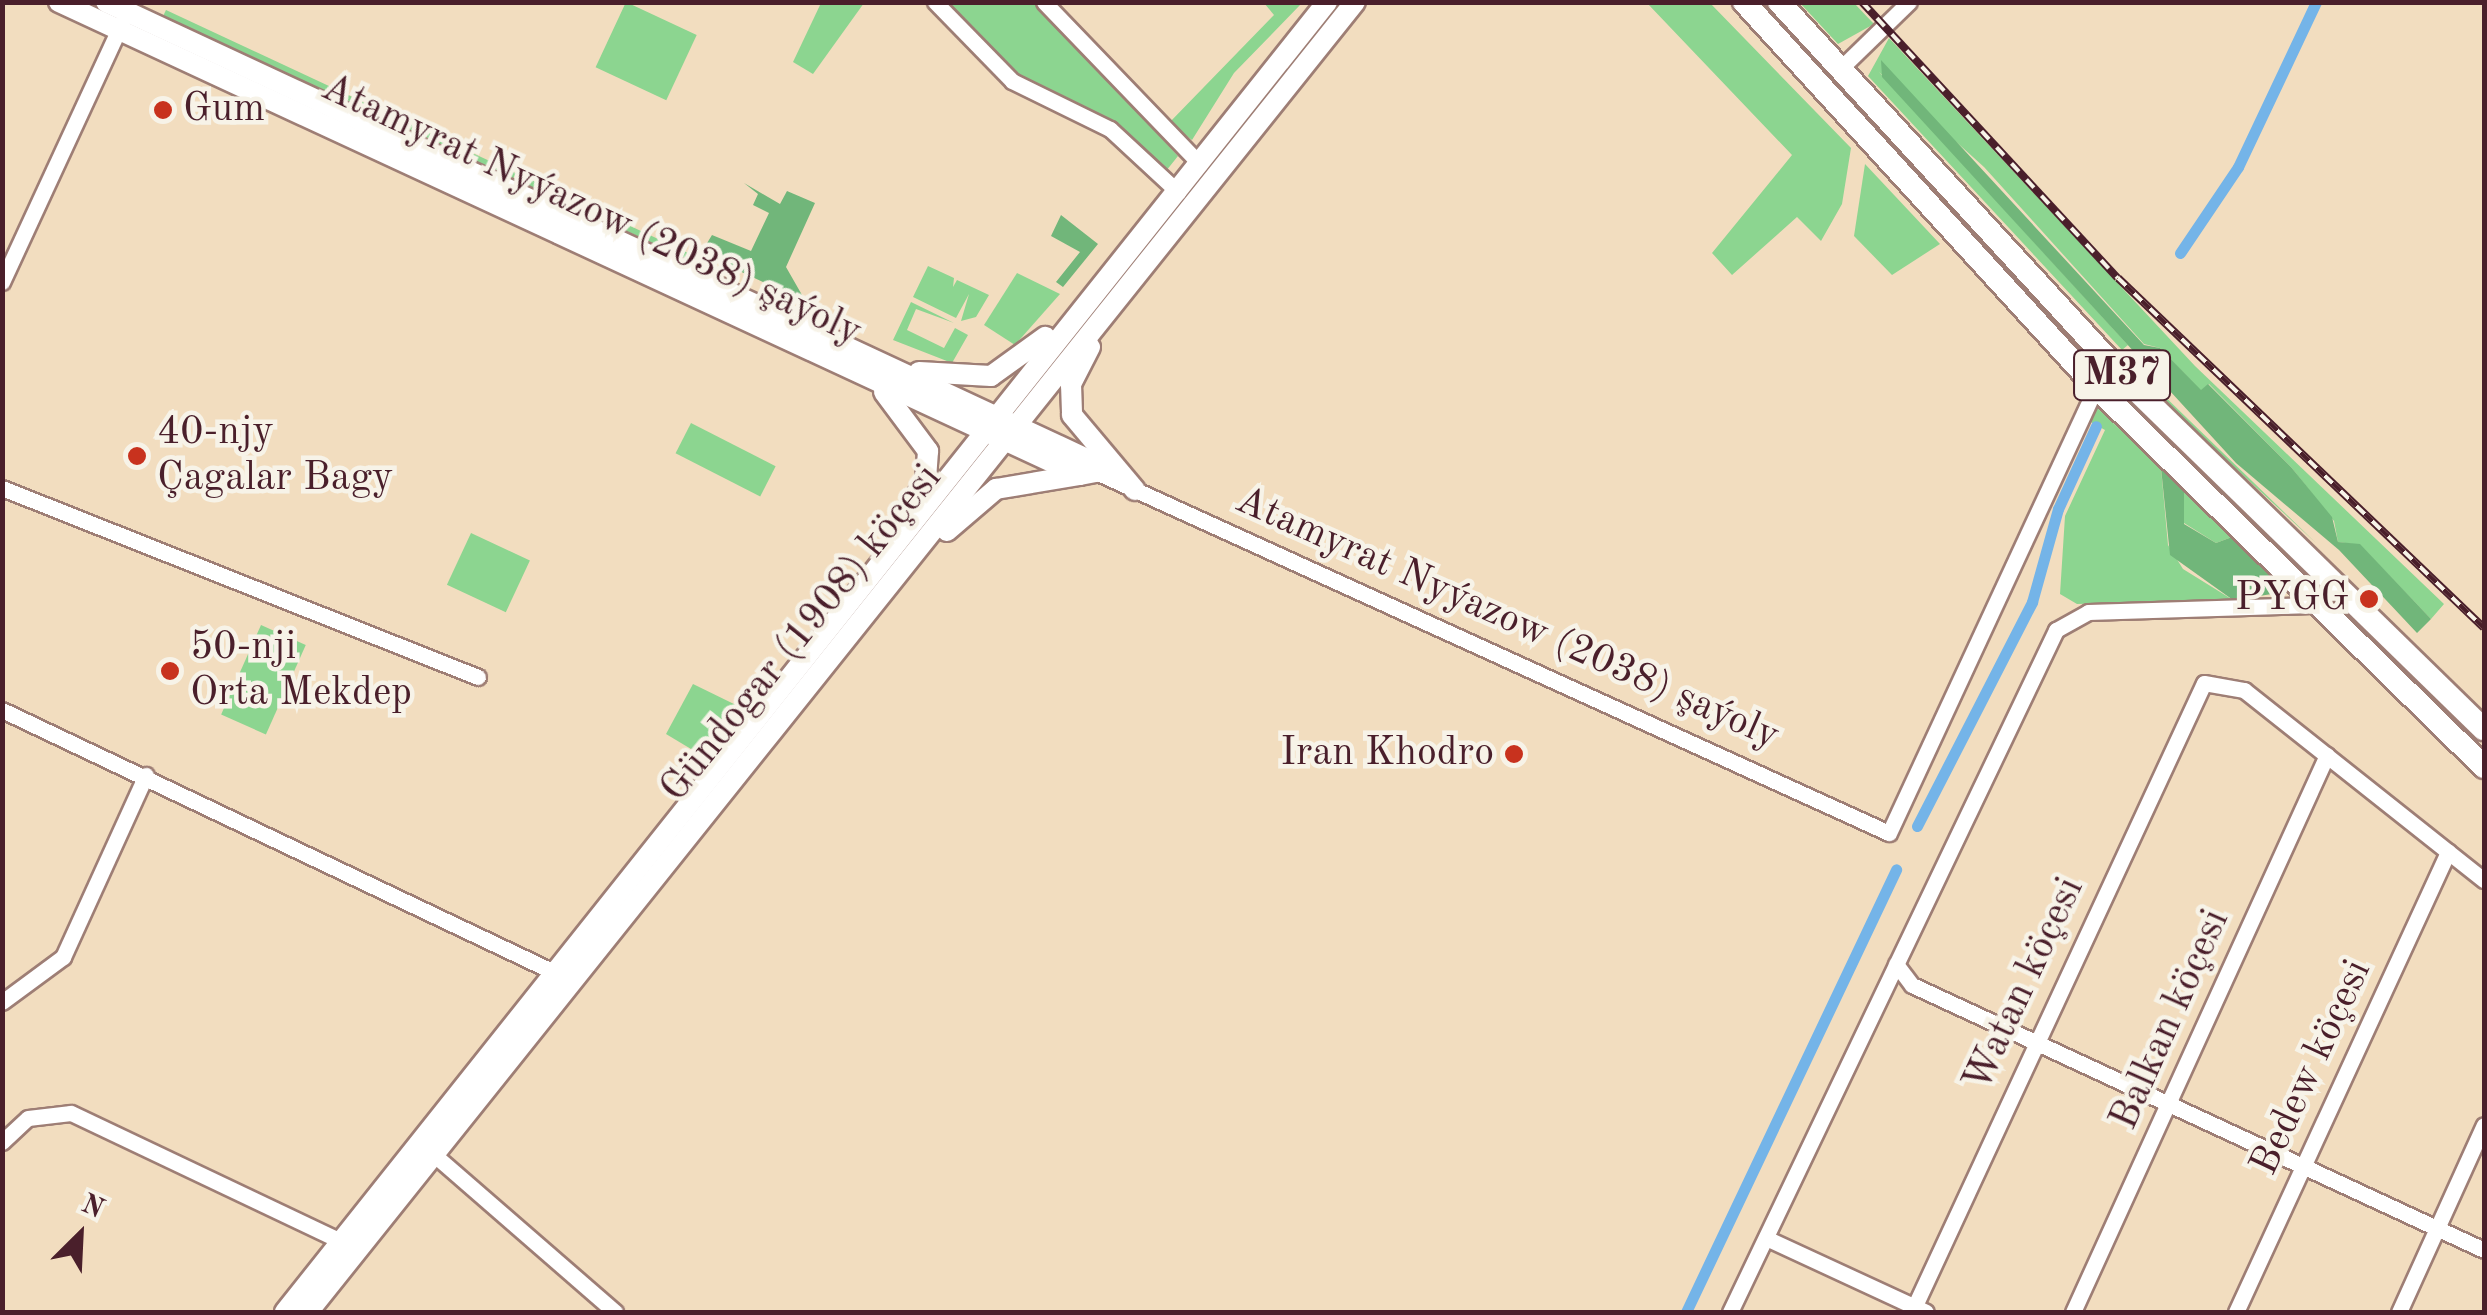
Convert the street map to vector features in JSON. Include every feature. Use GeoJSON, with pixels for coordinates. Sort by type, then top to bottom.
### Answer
{"type":"FeatureCollection","features":[{"type":"Feature","properties":{"kind":"highway","name":"M37"},"geometry":{"type":"LineString","coordinates":[[1744,2],[2096,387],[2313,605],[2484,768]]}},
{"type":"Feature","properties":{"kind":"highway","name":"M37"},"geometry":{"type":"LineString","coordinates":[[1778,2],[2135,389],[2484,729]]}},
{"type":"Feature","properties":{"kind":"highway"},"geometry":{"type":"LineString","coordinates":[[2361,650],[2373,648],[2382,628]]}},
{"type":"Feature","properties":{"kind":"highway"},"geometry":{"type":"LineString","coordinates":[[2417,705],[2436,682]]}},
{"type":"Feature","properties":{"kind":"main road","name":"Atamyrat Nyýazow (2038) şaýoly"},"geometry":{"type":"LineString","coordinates":[[59,2],[125,15]]}},
{"type":"Feature","properties":{"kind":"main road","name":"Atamyrat Nyýazow (2038) şaýoly"},"geometry":{"type":"LineString","coordinates":[[106,2],[125,15],[1000,428],[1088,474]]}},
{"type":"Feature","properties":{"kind":"main road","name":"Gündogar (1908) köçesi"},"geometry":{"type":"LineString","coordinates":[[1087,319],[1178,192],[1207,171],[1327,2]]}},
{"type":"Feature","properties":{"kind":"main road","name":"Gündogar (1908) köçesi"},"geometry":{"type":"LineString","coordinates":[[308,1312],[349,1245],[1087,319],[1207,171],[1354,2]]}},
{"type":"Feature","properties":{"kind":"main road"},"geometry":{"type":"LineString","coordinates":[[872,369],[985,378],[1087,319]]}},
{"type":"Feature","properties":{"kind":"main road"},"geometry":{"type":"LineString","coordinates":[[1087,319],[1071,384],[1072,412],[1082,437],[1135,490]]}},
{"type":"Feature","properties":{"kind":"main road"},"geometry":{"type":"LineString","coordinates":[[872,369],[916,424],[929,458],[895,561]]}},
{"type":"Feature","properties":{"kind":"main road"},"geometry":{"type":"LineString","coordinates":[[895,561],[933,550],[996,489],[1088,474]]}},
{"type":"Feature","properties":{"kind":"main road","name":"Gündogar (1908) köçesi"},"geometry":{"type":"LineString","coordinates":[[285,1312],[431,1152],[562,977]]}},
{"type":"Feature","properties":{"kind":"street"},"geometry":{"type":"LineString","coordinates":[[935,2],[1012,81],[1110,129],[1178,192]]}},
{"type":"Feature","properties":{"kind":"street"},"geometry":{"type":"LineString","coordinates":[[1044,2],[1207,171]]}},
{"type":"Feature","properties":{"kind":"street"},"geometry":{"type":"LineString","coordinates":[[1840,69],[1909,2]]}},
{"type":"Feature","properties":{"kind":"street"},"geometry":{"type":"LineString","coordinates":[[2,282],[125,15]]}},
{"type":"Feature","properties":{"kind":"street","name":"Atamyrat Nyýazow (2038) şaýoly"},"geometry":{"type":"LineString","coordinates":[[1088,474],[1135,490],[1888,833],[2096,387]]}},
{"type":"Feature","properties":{"kind":"street"},"geometry":{"type":"LineString","coordinates":[[2,488],[478,676]]}},
{"type":"Feature","properties":{"kind":"street"},"geometry":{"type":"LineString","coordinates":[[1730,1312],[2063,624],[2088,612],[2313,605]]}},
{"type":"Feature","properties":{"kind":"street","name":"Watan köçesi"},"geometry":{"type":"LineString","coordinates":[[1918,1311],[2033,1044],[2201,687],[2213,679],[2234,685],[2327,755]]}},
{"type":"Feature","properties":{"kind":"street"},"geometry":{"type":"LineString","coordinates":[[2,710],[146,774],[562,977]]}},
{"type":"Feature","properties":{"kind":"street"},"geometry":{"type":"LineString","coordinates":[[2327,755],[2484,880]]}},
{"type":"Feature","properties":{"kind":"street","name":"Balkan köçesi"},"geometry":{"type":"LineString","coordinates":[[2073,1312],[2327,755]]}},
{"type":"Feature","properties":{"kind":"street"},"geometry":{"type":"LineString","coordinates":[[2,1002],[64,957],[146,774]]}},
{"type":"Feature","properties":{"kind":"street","name":"Bedew köçesi"},"geometry":{"type":"LineString","coordinates":[[2236,1312],[2448,852]]}},
{"type":"Feature","properties":{"kind":"street"},"geometry":{"type":"LineString","coordinates":[[1896,964],[1912,985],[2033,1044],[2484,1250]]}},
{"type":"Feature","properties":{"kind":"street"},"geometry":{"type":"LineString","coordinates":[[2,1142],[28,1118],[71,1113],[349,1245]]}},
{"type":"Feature","properties":{"kind":"street"},"geometry":{"type":"LineString","coordinates":[[2399,1312],[2484,1125]]}},
{"type":"Feature","properties":{"kind":"street"},"geometry":{"type":"LineString","coordinates":[[431,1152],[615,1312]]}},
{"type":"Feature","properties":{"kind":"street"},"geometry":{"type":"LineString","coordinates":[[1766,1238],[1918,1311]]}},
{"type":"Feature","properties":{"kind":"green space"},"geometry":{"type":"Polygon","coordinates":[[[626,2],[697,35],[666,100],[596,67],[626,2]]]}},
{"type":"Feature","properties":{"kind":"green space"},"geometry":{"type":"Polygon","coordinates":[[[821,3],[864,3],[813,74],[793,62],[821,3]]]}},
{"type":"Feature","properties":{"kind":"green space"},"geometry":{"type":"Polygon","coordinates":[[[944,3],[1035,3],[1178,156],[1166,171],[1117,125],[1025,82],[944,3]]]}},
{"type":"Feature","properties":{"kind":"green space"},"geometry":{"type":"Polygon","coordinates":[[[1264,3],[1302,3],[1234,73],[1192,140],[1169,123],[1274,15],[1264,3]]]}},
{"type":"Feature","properties":{"kind":"green space"},"geometry":{"type":"Polygon","coordinates":[[[1647,3],[1710,3],[1851,148],[1842,204],[1821,241],[1797,217],[1732,275],[1712,253],[1792,155],[1647,3]]]}},
{"type":"Feature","properties":{"kind":"green space"},"geometry":{"type":"Polygon","coordinates":[[[1758,3],[1778,16],[2104,377],[2101,376],[1758,3]]]}},
{"type":"Feature","properties":{"kind":"green space"},"geometry":{"type":"Polygon","coordinates":[[[1800,3],[1854,3],[1874,24],[1838,44],[1800,3]]]}},
{"type":"Feature","properties":{"kind":"green space"},"geometry":{"type":"Polygon","coordinates":[[[166,10],[516,173],[513,179],[163,16],[166,10]]]}},
{"type":"Feature","properties":{"kind":"green space"},"geometry":{"type":"Polygon","coordinates":[[[1889,38],[2195,366],[2444,604],[2431,619],[2360,545],[2338,542],[2334,521],[2291,467],[2209,384],[2201,391],[2160,348],[2144,344],[1984,167],[1879,72],[2128,345],[2122,350],[1868,76],[1889,38]]]}},
{"type":"Feature","properties":{"kind":"green space"},"geometry":{"type":"Polygon","coordinates":[[[1881,60],[2144,345],[2160,348],[2201,390],[2208,384],[2291,467],[2332,517],[2338,542],[2360,544],[2431,619],[2417,633],[2339,550],[2236,463],[1882,77],[1881,60]]]}},
{"type":"Feature","properties":{"kind":"green space"},"geometry":{"type":"Polygon","coordinates":[[[1870,87],[2124,357],[2317,544],[2162,400],[1870,87]]]}},
{"type":"Feature","properties":{"kind":"green space"},"geometry":{"type":"Polygon","coordinates":[[[1865,164],[1940,244],[1892,275],[1854,236],[1865,164]]]}},
{"type":"Feature","properties":{"kind":"green space"},"geometry":{"type":"Polygon","coordinates":[[[523,176],[692,255],[690,260],[520,181],[523,176]]]}},
{"type":"Feature","properties":{"kind":"green space"},"geometry":{"type":"Polygon","coordinates":[[[744,183],[780,204],[787,191],[815,203],[786,267],[806,302],[701,253],[712,235],[751,251],[769,213],[753,205],[758,194],[744,183]]]}},
{"type":"Feature","properties":{"kind":"green space"},"geometry":{"type":"Polygon","coordinates":[[[1061,215],[1098,244],[1063,287],[1056,282],[1080,252],[1051,236],[1061,215]]]}},
{"type":"Feature","properties":{"kind":"green space"},"geometry":{"type":"Polygon","coordinates":[[[928,266],[954,278],[953,287],[957,280],[989,295],[976,317],[961,321],[969,294],[956,318],[913,297],[928,266]]]}},
{"type":"Feature","properties":{"kind":"green space"},"geometry":{"type":"Polygon","coordinates":[[[1017,273],[1060,294],[1015,345],[984,325],[1017,273]]]}},
{"type":"Feature","properties":{"kind":"green space"},"geometry":{"type":"Polygon","coordinates":[[[911,302],[954,323],[916,309],[907,330],[944,348],[955,328],[968,335],[952,363],[893,340],[911,302]]]}},
{"type":"Feature","properties":{"kind":"green space"},"geometry":{"type":"Polygon","coordinates":[[[2091,402],[2161,468],[2168,545],[2183,569],[2233,600],[2077,604],[2060,594],[2065,516],[2105,430],[2087,420],[2091,402]]]}},
{"type":"Feature","properties":{"kind":"green space"},"geometry":{"type":"Polygon","coordinates":[[[2138,407],[2370,635],[2371,639],[2136,411],[2138,407]]]}},
{"type":"Feature","properties":{"kind":"green space"},"geometry":{"type":"Polygon","coordinates":[[[691,423],[776,466],[760,496],[676,453],[691,423]]]}},
{"type":"Feature","properties":{"kind":"green space"},"geometry":{"type":"Polygon","coordinates":[[[2161,468],[2184,491],[2184,524],[2216,543],[2232,537],[2273,579],[2272,594],[2233,600],[2170,555],[2161,468]]]}},
{"type":"Feature","properties":{"kind":"green space"},"geometry":{"type":"Polygon","coordinates":[[[2184,491],[2232,537],[2216,543],[2184,523],[2184,491]]]}},
{"type":"Feature","properties":{"kind":"green space"},"geometry":{"type":"Polygon","coordinates":[[[471,533],[530,560],[506,612],[447,585],[471,533]]]}},
{"type":"Feature","properties":{"kind":"green space"},"geometry":{"type":"Polygon","coordinates":[[[261,625],[306,645],[266,734],[221,715],[261,625]]]}},
{"type":"Feature","properties":{"kind":"green space"},"geometry":{"type":"Polygon","coordinates":[[[693,684],[736,705],[701,755],[666,734],[693,684]]]}},
{"type":"Feature","properties":{"kind":"waterway"},"geometry":{"type":"LineString","coordinates":[[2180,253],[2238,167],[2316,2]]}},
{"type":"Feature","properties":{"kind":"waterway"},"geometry":{"type":"LineString","coordinates":[[1917,826],[2032,602],[2058,509],[2096,426]]}},
{"type":"Feature","properties":{"kind":"waterway"},"geometry":{"type":"LineString","coordinates":[[1686,1312],[1896,869]]}},
{"type":"Feature","properties":{"kind":"railway"},"geometry":{"type":"LineString","coordinates":[[1862,2],[2118,278],[2484,628]]}},
{"type":"Feature","properties":{"kind":"place","name":"Gum"},"geometry":{"type":"Point","coordinates":[163,110]}},
{"type":"Feature","properties":{"kind":"place","name":"40-njy Çagalar Bagy"},"geometry":{"type":"Point","coordinates":[137,456]}},
{"type":"Feature","properties":{"kind":"place","name":"PYGG"},"geometry":{"type":"Point","coordinates":[2369,599]}},
{"type":"Feature","properties":{"kind":"place","name":"50-nji Orta Mekdep"},"geometry":{"type":"Point","coordinates":[170,671]}},
{"type":"Feature","properties":{"kind":"place","name":"Iran Khodro"},"geometry":{"type":"Point","coordinates":[1514,754]}}]}
